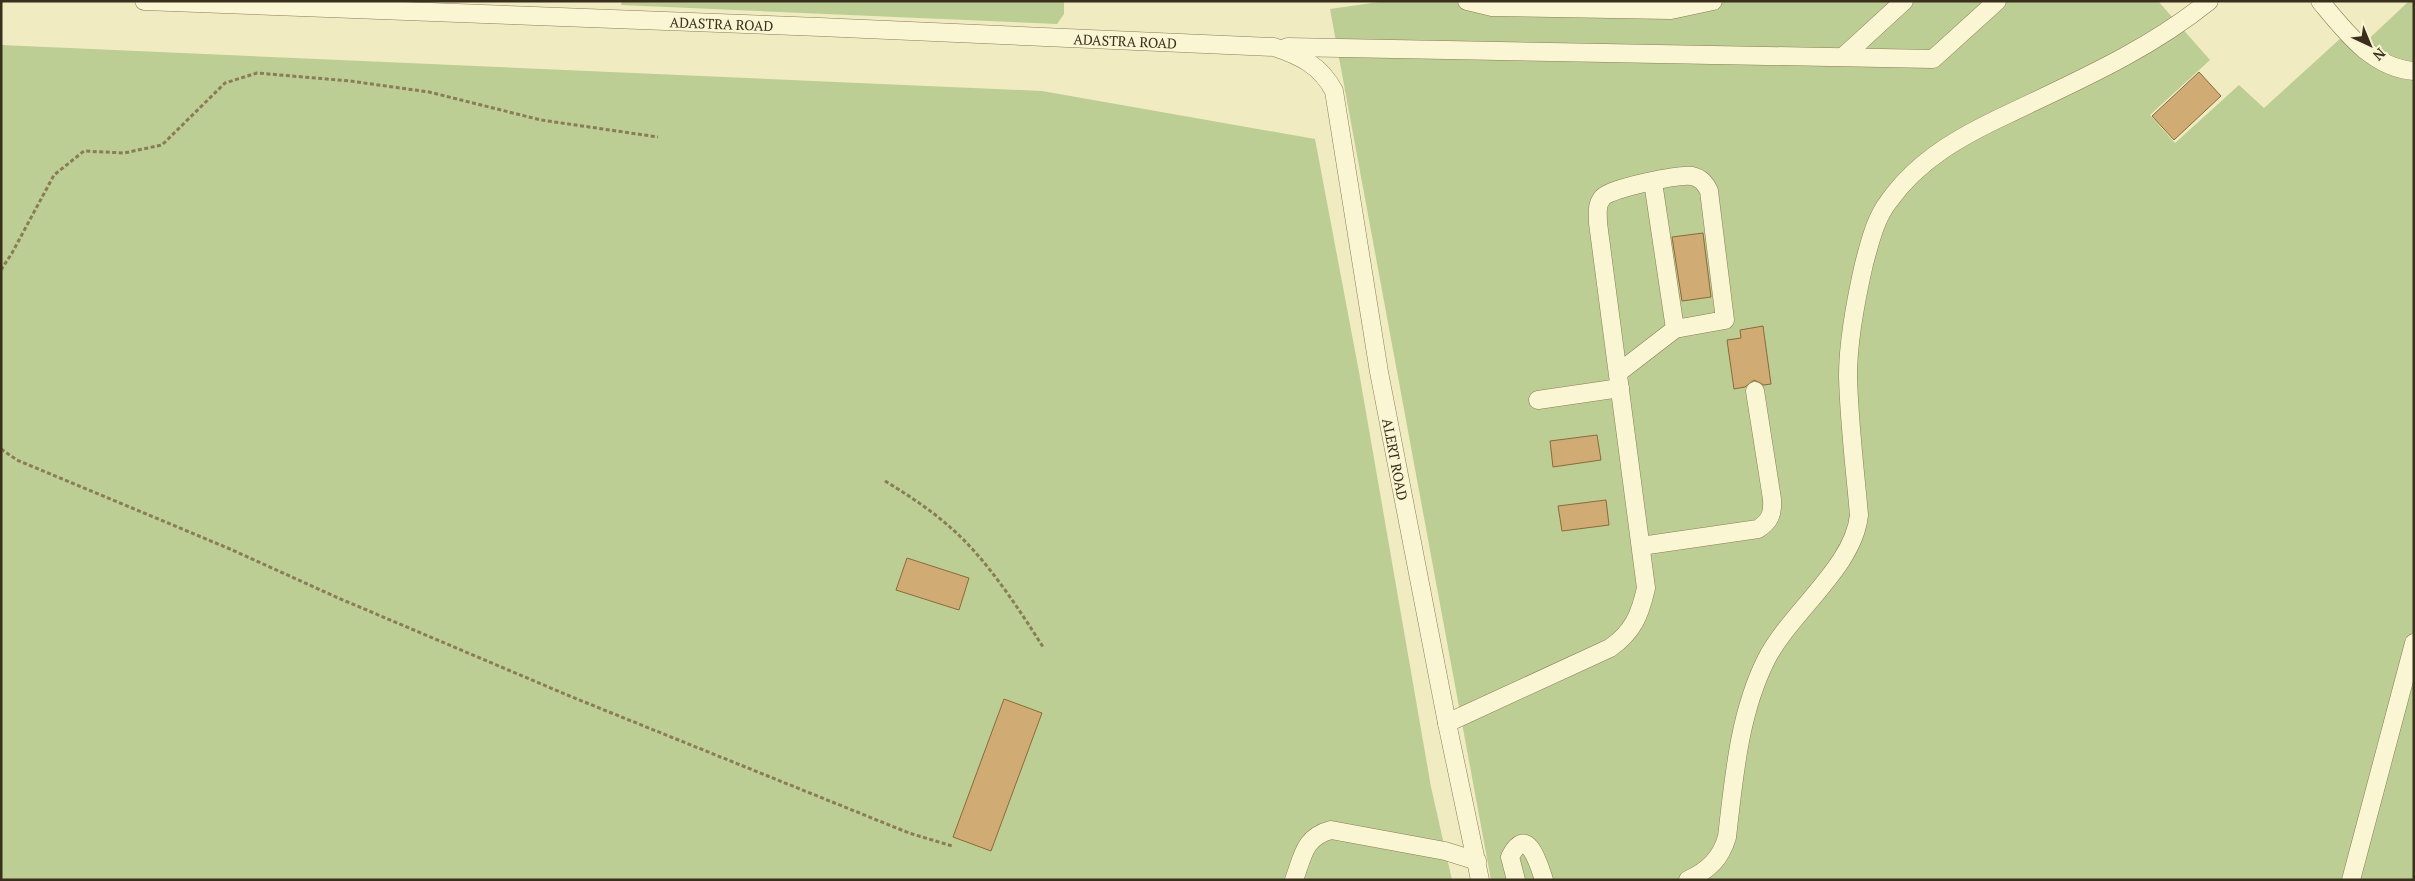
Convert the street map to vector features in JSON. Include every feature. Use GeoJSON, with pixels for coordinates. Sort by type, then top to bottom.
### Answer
{"type":"FeatureCollection","features":[{"type":"Feature","properties":{"kind":"street","name":"ADASTRA ROAD"},"geometry":{"type":"LineString","coordinates":[[144,1],[772,24],[1274,47],[1296,54]]}},
{"type":"Feature","properties":{"kind":"street"},"geometry":{"type":"LineString","coordinates":[[1467,1],[1492,7],[1671,10],[1713,1]]}},
{"type":"Feature","properties":{"kind":"street"},"geometry":{"type":"LineString","coordinates":[[1844,56],[1904,1]]}},
{"type":"Feature","properties":{"kind":"street"},"geometry":{"type":"LineString","coordinates":[[1274,47],[1933,59],[1997,1]]}},
{"type":"Feature","properties":{"kind":"street"},"geometry":{"type":"LineString","coordinates":[[1688,880],[1713,864],[1723,851],[1727,837],[1740,744],[1756,684],[1767,659],[1788,625],[1840,563],[1858,530],[1859,515],[1848,375],[1861,278],[1876,225],[1888,202],[1909,176],[1932,156],[1954,142],[2005,115],[2111,66],[2182,23],[2209,1]]}},
{"type":"Feature","properties":{"kind":"street"},"geometry":{"type":"LineString","coordinates":[[2327,4],[2356,42],[2376,58],[2389,66],[2414,71]]}},
{"type":"Feature","properties":{"kind":"street","name":"ALERT ROAD"},"geometry":{"type":"LineString","coordinates":[[1296,54],[1321,71],[1334,92],[1378,372],[1480,880]]}},
{"type":"Feature","properties":{"kind":"street"},"geometry":{"type":"LineString","coordinates":[[1447,723],[1610,648],[1620,642],[1641,612],[1646,588],[1619,380],[1598,209],[1602,199],[1609,192],[1690,176],[1703,181],[1709,191],[1725,320],[1675,329],[1619,380],[1538,400]]}},
{"type":"Feature","properties":{"kind":"street"},"geometry":{"type":"LineString","coordinates":[[1653,182],[1675,329]]}},
{"type":"Feature","properties":{"kind":"street"},"geometry":{"type":"LineString","coordinates":[[1641,546],[1758,530],[1770,518],[1773,510],[1772,500],[1755,391]]}},
{"type":"Feature","properties":{"kind":"street"},"geometry":{"type":"LineString","coordinates":[[2351,880],[2414,643]]}},
{"type":"Feature","properties":{"kind":"street"},"geometry":{"type":"LineString","coordinates":[[1294,880],[1308,842],[1322,833],[1332,830],[1445,851],[1477,861]]}},
{"type":"Feature","properties":{"kind":"street"},"geometry":{"type":"LineString","coordinates":[[1516,880],[1510,858],[1516,848],[1527,845],[1533,849],[1544,880]]}},
{"type":"Feature","properties":{"kind":"path"},"geometry":{"type":"LineString","coordinates":[[1,270],[54,174],[84,151],[124,153],[162,145],[225,83],[257,73],[350,81],[429,92],[542,120],[658,136]]}},
{"type":"Feature","properties":{"kind":"path"},"geometry":{"type":"LineString","coordinates":[[1,449],[26,464],[230,549],[336,597],[572,697],[909,833],[952,846]]}},
{"type":"Feature","properties":{"kind":"path"},"geometry":{"type":"LineString","coordinates":[[885,481],[920,502],[952,529],[1003,588],[1043,647]]}},
{"type":"Feature","properties":{"kind":"green space"},"geometry":{"type":"Polygon","coordinates":[[[622,1],[1064,1],[1064,14],[1057,24],[621,5],[622,1]]]}},
{"type":"Feature","properties":{"kind":"green space"},"geometry":{"type":"Polygon","coordinates":[[[1386,1],[2158,1],[2210,60],[2150,115],[2175,143],[2239,85],[2264,108],[2342,37],[2357,50],[2409,1],[2414,1],[2414,880],[1491,880],[1330,9],[1386,1]]]}},
{"type":"Feature","properties":{"kind":"green space"},"geometry":{"type":"Polygon","coordinates":[[[1,45],[1042,91],[1315,139],[1359,372],[1431,787],[1452,880],[1,880],[1,45]]]}},
{"type":"Feature","properties":{"kind":"building"},"geometry":{"type":"Polygon","coordinates":[[[2199,72],[2221,96],[2174,140],[2152,116],[2199,72]]]}},
{"type":"Feature","properties":{"kind":"building"},"geometry":{"type":"Polygon","coordinates":[[[1703,233],[1711,297],[1682,301],[1672,237],[1703,233]]]}},
{"type":"Feature","properties":{"kind":"building"},"geometry":{"type":"Polygon","coordinates":[[[1763,326],[1771,384],[1764,385],[1754,380],[1745,387],[1734,389],[1727,340],[1741,338],[1740,330],[1763,326]]]}},
{"type":"Feature","properties":{"kind":"building"},"geometry":{"type":"Polygon","coordinates":[[[1597,435],[1601,460],[1553,467],[1550,441],[1597,435]]]}},
{"type":"Feature","properties":{"kind":"building"},"geometry":{"type":"Polygon","coordinates":[[[1606,500],[1609,525],[1562,531],[1558,506],[1606,500]]]}},
{"type":"Feature","properties":{"kind":"building"},"geometry":{"type":"Polygon","coordinates":[[[907,558],[969,578],[959,610],[896,590],[907,558]]]}},
{"type":"Feature","properties":{"kind":"building"},"geometry":{"type":"Polygon","coordinates":[[[1004,699],[1042,713],[991,851],[953,837],[1004,699]]]}}]}
